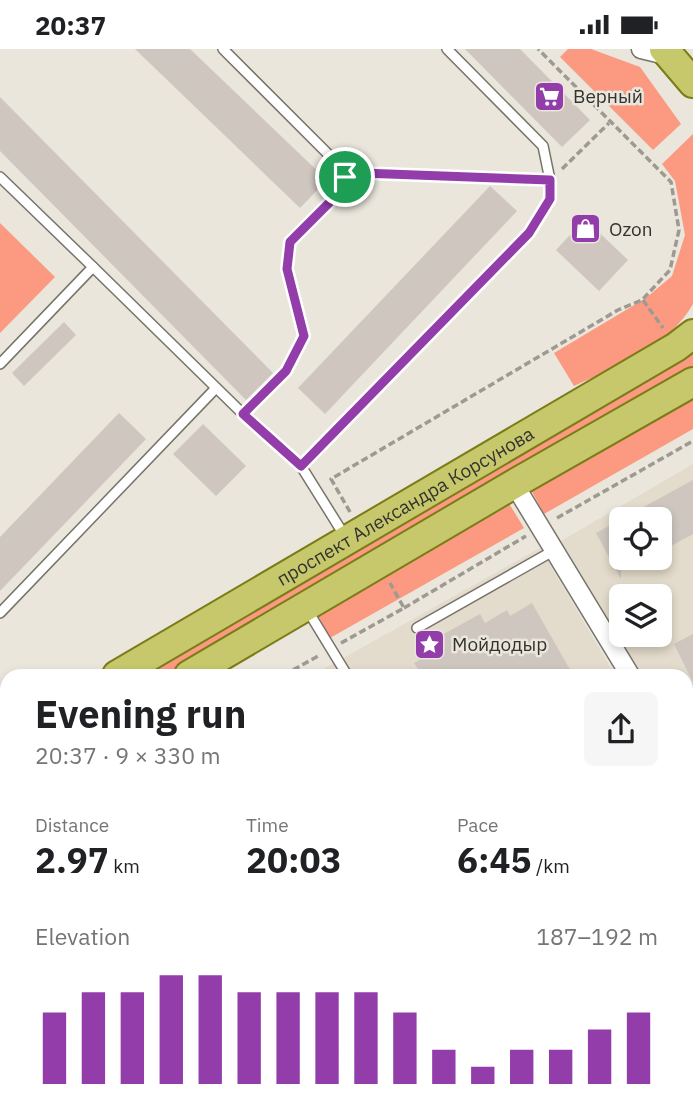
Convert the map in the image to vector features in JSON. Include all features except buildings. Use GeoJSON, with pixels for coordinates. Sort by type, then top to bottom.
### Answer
{"type":"FeatureCollection","features":[{"type":"Feature","properties":{"kind":"main road"},"geometry":{"type":"LineString","coordinates":[[667,53],[693,83]]}},
{"type":"Feature","properties":{"kind":"main road","name":"проспект Александра Корсунова"},"geometry":{"type":"LineString","coordinates":[[127,669],[676,347],[693,334]]}},
{"type":"Feature","properties":{"kind":"main road","name":"проспект Александра Корсунова"},"geometry":{"type":"LineString","coordinates":[[199,669],[693,382]]}},
{"type":"Feature","properties":{"kind":"street"},"geometry":{"type":"LineString","coordinates":[[641,49],[667,53]]}},
{"type":"Feature","properties":{"kind":"street"},"geometry":{"type":"LineString","coordinates":[[514,484],[625,669]]}},
{"type":"Feature","properties":{"kind":"lane"},"geometry":{"type":"LineString","coordinates":[[223,49],[334,160],[345,177],[335,197],[290,242],[287,269],[304,336],[286,371],[243,414]]}},
{"type":"Feature","properties":{"kind":"lane"},"geometry":{"type":"LineString","coordinates":[[301,466],[529,233],[550,199],[550,180],[543,146],[447,49]]}},
{"type":"Feature","properties":{"kind":"lane"},"geometry":{"type":"LineString","coordinates":[[0,177],[243,414],[301,466],[347,539]]}},
{"type":"Feature","properties":{"kind":"lane"},"geometry":{"type":"LineString","coordinates":[[0,364],[93,267]]}},
{"type":"Feature","properties":{"kind":"lane"},"geometry":{"type":"LineString","coordinates":[[0,613],[216,388]]}},
{"type":"Feature","properties":{"kind":"lane"},"geometry":{"type":"LineString","coordinates":[[417,628],[553,551]]}},
{"type":"Feature","properties":{"kind":"lane"},"geometry":{"type":"LineString","coordinates":[[306,606],[343,669]]}},
{"type":"Feature","properties":{"kind":"path"},"geometry":{"type":"LineString","coordinates":[[331,479],[618,310],[642,300],[670,270],[679,230],[671,181],[538,49]]}},
{"type":"Feature","properties":{"kind":"path"},"geometry":{"type":"LineString","coordinates":[[345,177],[362,173],[550,180],[610,122]]}},
{"type":"Feature","properties":{"kind":"shaded area"},"geometry":{"type":"Polygon","coordinates":[[[568,49],[591,49],[640,67],[681,124],[653,150],[560,57],[568,49]]]}},
{"type":"Feature","properties":{"kind":"shaded area"},"geometry":{"type":"Polygon","coordinates":[[[693,134],[693,304],[683,319],[656,344],[624,363],[574,386],[554,353],[646,298],[672,276],[685,235],[675,181],[662,164],[693,134]]]}},
{"type":"Feature","properties":{"kind":"shaded area"},"geometry":{"type":"Polygon","coordinates":[[[0,223],[55,277],[0,333],[0,223]]]}},
{"type":"Feature","properties":{"kind":"shaded area"},"geometry":{"type":"Polygon","coordinates":[[[693,350],[693,368],[178,669],[144,669],[693,350]]]}},
{"type":"Feature","properties":{"kind":"shaded area"},"geometry":{"type":"Polygon","coordinates":[[[693,397],[693,429],[544,514],[531,490],[693,397]]]}},
{"type":"Feature","properties":{"kind":"shaded area"},"geometry":{"type":"Polygon","coordinates":[[[693,464],[693,669],[638,669],[625,647],[672,647],[672,584],[609,584],[609,620],[561,541],[609,513],[609,570],[672,570],[672,507],[619,507],[693,464]]]}},
{"type":"Feature","properties":{"kind":"shaded area"},"geometry":{"type":"Polygon","coordinates":[[[510,505],[524,528],[330,638],[317,614],[510,505]]]}},
{"type":"Feature","properties":{"kind":"shaded area"},"geometry":{"type":"Polygon","coordinates":[[[540,548],[611,669],[324,669],[540,548]]]}},
{"type":"Feature","properties":{"kind":"place","name":"Верный"},"geometry":{"type":"Point","coordinates":[550,96]}},
{"type":"Feature","properties":{"kind":"place","name":"Ozon"},"geometry":{"type":"Point","coordinates":[586,229]}},
{"type":"Feature","properties":{"kind":"place","name":"Мойдодыр"},"geometry":{"type":"Point","coordinates":[429,644]}},
{"type":"Feature","properties":{"kind":"route"},"geometry":{"type":"LineString","coordinates":[[362,173],[550,180],[550,199],[529,233],[301,466],[243,414],[286,371],[304,336],[287,269],[290,242],[335,197],[345,177],[362,173]]}}]}
